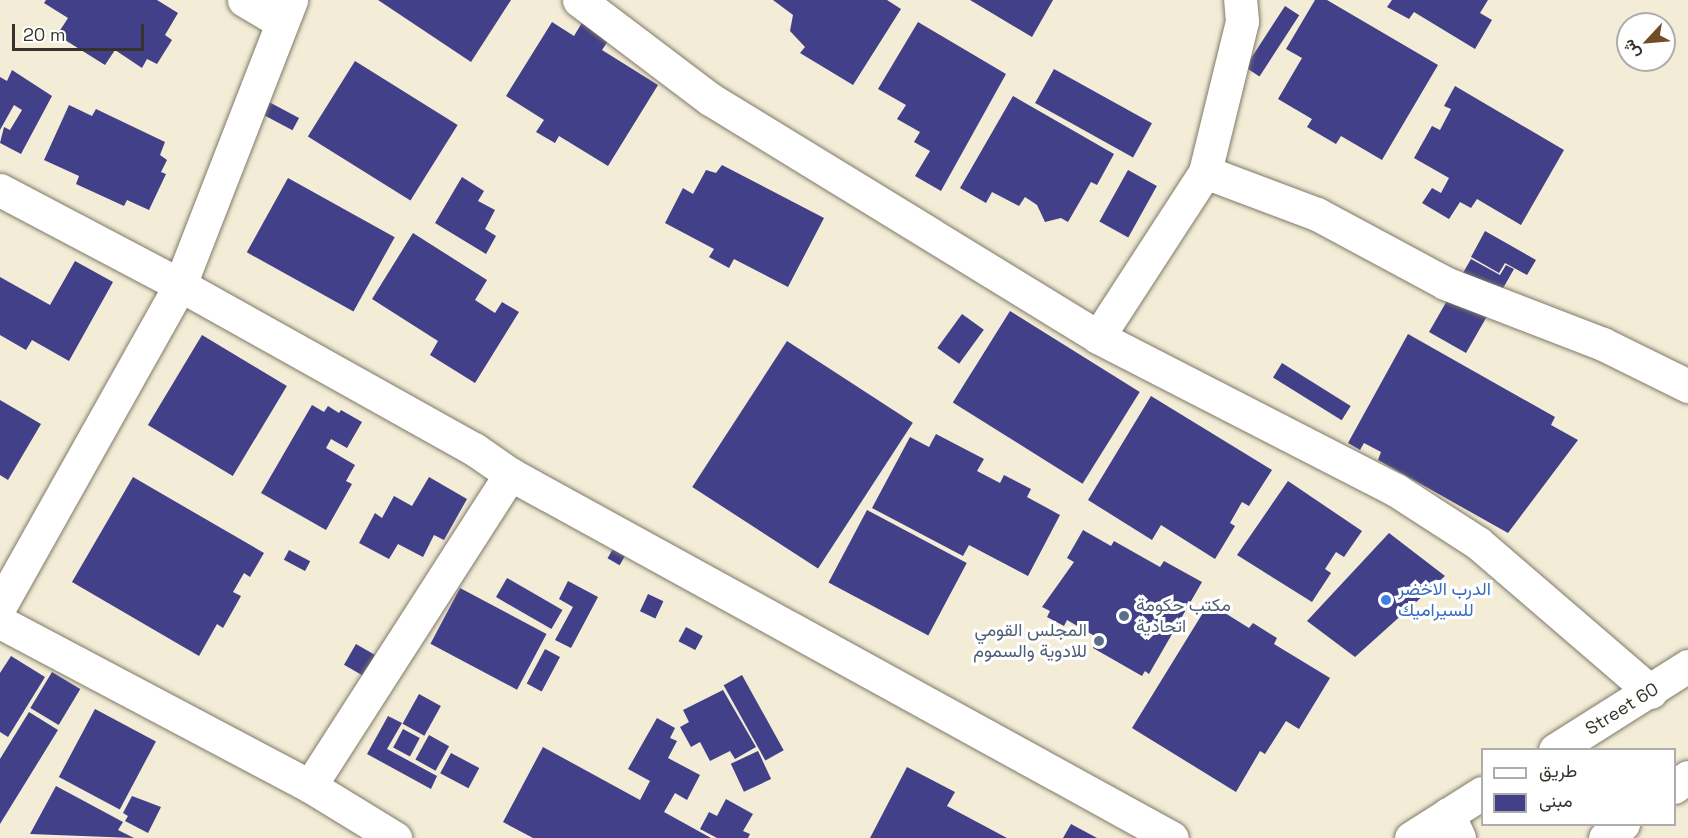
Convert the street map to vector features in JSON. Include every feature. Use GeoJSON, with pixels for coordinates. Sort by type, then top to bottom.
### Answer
{"type":"FeatureCollection","features":[{"type":"Feature","properties":{"kind":"street"},"geometry":{"type":"LineString","coordinates":[[0,606],[180,285],[286,11],[244,0]]}},
{"type":"Feature","properties":{"kind":"street"},"geometry":{"type":"LineString","coordinates":[[579,0],[710,99],[1098,337],[1405,495],[1478,543],[1650,692]]}},
{"type":"Feature","properties":{"kind":"street"},"geometry":{"type":"LineString","coordinates":[[1098,337],[1205,172],[1242,21],[1240,0]]}},
{"type":"Feature","properties":{"kind":"street"},"geometry":{"type":"LineString","coordinates":[[1205,172],[1317,214],[1445,283],[1603,344],[1688,386]]}},
{"type":"Feature","properties":{"kind":"street"},"geometry":{"type":"LineString","coordinates":[[0,190],[180,285],[474,449],[510,474],[1172,838]]}},
{"type":"Feature","properties":{"kind":"street"},"geometry":{"type":"LineString","coordinates":[[310,786],[510,474]]}},
{"type":"Feature","properties":{"kind":"street"},"geometry":{"type":"LineString","coordinates":[[0,622],[310,786],[395,838]]}},
{"type":"Feature","properties":{"kind":"street","name":"Street 60"},"geometry":{"type":"LineString","coordinates":[[1557,748],[1650,692],[1688,666]]}},
{"type":"Feature","properties":{"kind":"street"},"geometry":{"type":"LineString","coordinates":[[1411,838],[1453,826],[1481,794]]}},
{"type":"Feature","properties":{"kind":"street"},"geometry":{"type":"LineString","coordinates":[[1605,838],[1622,826]]}},
{"type":"Feature","properties":{"kind":"building"},"geometry":{"type":"Polygon","coordinates":[[[46,0],[157,0],[178,13],[165,35],[172,40],[157,64],[147,59],[142,68],[115,50],[105,65],[57,35],[68,18],[44,3],[46,0]]]}},
{"type":"Feature","properties":{"kind":"building"},"geometry":{"type":"Polygon","coordinates":[[[378,0],[511,0],[471,62],[378,0]]]}},
{"type":"Feature","properties":{"kind":"building"},"geometry":{"type":"Polygon","coordinates":[[[773,0],[887,0],[901,9],[853,85],[800,53],[805,47],[790,31],[793,15],[773,0]]]}},
{"type":"Feature","properties":{"kind":"building"},"geometry":{"type":"Polygon","coordinates":[[[970,0],[1053,0],[1032,37],[970,0]]]}},
{"type":"Feature","properties":{"kind":"building"},"geometry":{"type":"Polygon","coordinates":[[[1315,0],[1327,0],[1438,65],[1382,160],[1341,136],[1336,144],[1307,127],[1312,119],[1278,99],[1302,58],[1286,49],[1315,0]]]}},
{"type":"Feature","properties":{"kind":"building"},"geometry":{"type":"Polygon","coordinates":[[[1392,0],[1488,0],[1480,13],[1492,20],[1475,49],[1414,12],[1409,19],[1387,7],[1392,0]]]}},
{"type":"Feature","properties":{"kind":"building"},"geometry":{"type":"Polygon","coordinates":[[[1285,6],[1299,15],[1259,76],[1245,67],[1285,6]]]}},
{"type":"Feature","properties":{"kind":"building"},"geometry":{"type":"Polygon","coordinates":[[[583,21],[610,38],[602,50],[658,85],[608,166],[559,136],[555,143],[536,132],[544,120],[506,96],[552,22],[574,36],[583,21]]]}},
{"type":"Feature","properties":{"kind":"building"},"geometry":{"type":"Polygon","coordinates":[[[918,22],[1006,74],[941,191],[915,176],[930,151],[914,142],[920,132],[897,119],[906,105],[878,89],[918,22]]]}},
{"type":"Feature","properties":{"kind":"building"},"geometry":{"type":"Polygon","coordinates":[[[355,61],[458,125],[410,201],[308,136],[355,61]]]}},
{"type":"Feature","properties":{"kind":"building"},"geometry":{"type":"Polygon","coordinates":[[[1054,69],[1152,123],[1133,157],[1035,103],[1054,69]]]}},
{"type":"Feature","properties":{"kind":"building"},"geometry":{"type":"Polygon","coordinates":[[[12,70],[52,96],[21,154],[0,143],[4,127],[10,130],[22,110],[14,105],[0,130],[0,77],[7,81],[12,70]]]}},
{"type":"Feature","properties":{"kind":"building"},"geometry":{"type":"Polygon","coordinates":[[[1455,86],[1564,150],[1521,225],[1477,199],[1471,208],[1460,202],[1449,219],[1422,203],[1432,188],[1441,193],[1449,178],[1414,158],[1432,126],[1440,130],[1451,109],[1444,106],[1455,86]]]}},
{"type":"Feature","properties":{"kind":"building"},"geometry":{"type":"Polygon","coordinates":[[[1013,96],[1114,154],[1097,185],[1091,182],[1068,222],[1061,218],[1045,222],[1037,205],[1025,197],[1019,206],[992,192],[986,203],[960,188],[1013,96]]]}},
{"type":"Feature","properties":{"kind":"building"},"geometry":{"type":"Polygon","coordinates":[[[269,102],[299,118],[292,130],[262,114],[269,102]]]}},
{"type":"Feature","properties":{"kind":"building"},"geometry":{"type":"Polygon","coordinates":[[[69,105],[92,116],[96,109],[165,142],[160,155],[167,160],[161,172],[166,174],[149,210],[127,200],[124,206],[76,184],[79,176],[44,160],[69,105]]]}},
{"type":"Feature","properties":{"kind":"building"},"geometry":{"type":"Polygon","coordinates":[[[722,165],[824,218],[788,287],[734,259],[729,268],[709,257],[714,249],[665,223],[683,188],[693,194],[706,170],[716,173],[722,165]]]}},
{"type":"Feature","properties":{"kind":"building"},"geometry":{"type":"Polygon","coordinates":[[[1128,170],[1157,186],[1128,238],[1099,222],[1128,170]]]}},
{"type":"Feature","properties":{"kind":"building"},"geometry":{"type":"Polygon","coordinates":[[[462,177],[484,191],[478,201],[495,210],[485,229],[496,236],[486,254],[435,223],[462,177]]]}},
{"type":"Feature","properties":{"kind":"building"},"geometry":{"type":"Polygon","coordinates":[[[288,178],[395,237],[353,311],[247,252],[288,178]]]}},
{"type":"Feature","properties":{"kind":"building"},"geometry":{"type":"Polygon","coordinates":[[[1485,231],[1536,260],[1527,275],[1505,263],[1499,273],[1471,257],[1485,231]]]}},
{"type":"Feature","properties":{"kind":"building"},"geometry":{"type":"Polygon","coordinates":[[[413,233],[487,280],[475,300],[495,313],[502,302],[519,312],[475,383],[430,355],[438,341],[372,299],[413,233]]]}},
{"type":"Feature","properties":{"kind":"building"},"geometry":{"type":"Polygon","coordinates":[[[1471,259],[1500,275],[1506,265],[1514,269],[1466,353],[1429,332],[1471,259]]]}},
{"type":"Feature","properties":{"kind":"building"},"geometry":{"type":"Polygon","coordinates":[[[75,261],[113,282],[69,361],[32,340],[26,350],[0,335],[0,277],[50,305],[75,261]]]}},
{"type":"Feature","properties":{"kind":"building"},"geometry":{"type":"Polygon","coordinates":[[[1010,311],[1140,392],[1083,484],[953,403],[1010,311]]]}},
{"type":"Feature","properties":{"kind":"building"},"geometry":{"type":"Polygon","coordinates":[[[962,314],[984,330],[959,364],[937,348],[962,314]]]}},
{"type":"Feature","properties":{"kind":"building"},"geometry":{"type":"Polygon","coordinates":[[[1408,334],[1555,417],[1551,425],[1578,440],[1508,533],[1378,460],[1381,452],[1364,443],[1360,450],[1348,443],[1408,334]]]}},
{"type":"Feature","properties":{"kind":"building"},"geometry":{"type":"Polygon","coordinates":[[[202,335],[287,386],[233,476],[148,425],[202,335]]]}},
{"type":"Feature","properties":{"kind":"building"},"geometry":{"type":"Polygon","coordinates":[[[787,341],[913,423],[818,569],[692,487],[787,341]]]}},
{"type":"Feature","properties":{"kind":"building"},"geometry":{"type":"Polygon","coordinates":[[[1282,363],[1351,406],[1342,420],[1273,377],[1282,363]]]}},
{"type":"Feature","properties":{"kind":"building"},"geometry":{"type":"Polygon","coordinates":[[[1151,396],[1272,470],[1249,506],[1242,502],[1230,523],[1235,526],[1215,559],[1161,525],[1152,540],[1088,500],[1151,396]]]}},
{"type":"Feature","properties":{"kind":"building"},"geometry":{"type":"Polygon","coordinates":[[[0,400],[41,424],[8,480],[0,475],[0,400]]]}},
{"type":"Feature","properties":{"kind":"building"},"geometry":{"type":"Polygon","coordinates":[[[312,405],[324,412],[328,406],[339,413],[341,410],[362,422],[347,448],[331,439],[326,448],[355,465],[346,481],[352,484],[326,530],[261,493],[312,405]]]}},
{"type":"Feature","properties":{"kind":"building"},"geometry":{"type":"Polygon","coordinates":[[[936,434],[984,459],[977,471],[1000,483],[1004,475],[1031,489],[1027,497],[1060,515],[1028,576],[969,545],[963,556],[872,508],[910,437],[929,447],[936,434]]]}},
{"type":"Feature","properties":{"kind":"building"},"geometry":{"type":"Polygon","coordinates":[[[133,477],[264,553],[250,577],[244,573],[233,592],[241,596],[223,628],[217,624],[199,656],[72,582],[133,477]]]}},
{"type":"Feature","properties":{"kind":"building"},"geometry":{"type":"Polygon","coordinates":[[[429,477],[467,499],[444,540],[434,535],[423,557],[398,544],[389,559],[359,543],[375,513],[382,518],[394,496],[412,506],[429,477]]]}},
{"type":"Feature","properties":{"kind":"building"},"geometry":{"type":"Polygon","coordinates":[[[1288,481],[1362,531],[1344,557],[1336,552],[1325,569],[1331,573],[1312,602],[1237,555],[1288,481]]]}},
{"type":"Feature","properties":{"kind":"building"},"geometry":{"type":"Polygon","coordinates":[[[867,510],[967,563],[928,635],[829,582],[867,510]]]}},
{"type":"Feature","properties":{"kind":"building"},"geometry":{"type":"Polygon","coordinates":[[[1083,530],[1111,546],[1114,541],[1160,567],[1164,561],[1202,582],[1149,674],[1145,671],[1142,676],[1093,648],[1098,638],[1067,620],[1064,626],[1047,617],[1050,611],[1042,607],[1074,562],[1067,558],[1083,530]]]}},
{"type":"Feature","properties":{"kind":"building"},"geometry":{"type":"Polygon","coordinates":[[[1389,533],[1445,576],[1355,657],[1307,621],[1389,533]]]}},
{"type":"Feature","properties":{"kind":"building"},"geometry":{"type":"Polygon","coordinates":[[[614,547],[626,554],[620,565],[608,558],[614,547]]]}},
{"type":"Feature","properties":{"kind":"building"},"geometry":{"type":"Polygon","coordinates":[[[289,550],[310,561],[305,571],[284,560],[289,550]]]}},
{"type":"Feature","properties":{"kind":"building"},"geometry":{"type":"Polygon","coordinates":[[[507,578],[562,610],[551,629],[496,597],[507,578]]]}},
{"type":"Feature","properties":{"kind":"building"},"geometry":{"type":"Polygon","coordinates":[[[568,581],[598,597],[571,648],[555,640],[573,607],[559,599],[568,581]]]}},
{"type":"Feature","properties":{"kind":"building"},"geometry":{"type":"Polygon","coordinates":[[[460,588],[547,634],[517,690],[430,644],[460,588]]]}},
{"type":"Feature","properties":{"kind":"building"},"geometry":{"type":"Polygon","coordinates":[[[648,594],[663,601],[655,618],[640,611],[648,594]]]}},
{"type":"Feature","properties":{"kind":"building"},"geometry":{"type":"Polygon","coordinates":[[[1209,603],[1249,628],[1253,623],[1277,638],[1274,644],[1330,678],[1299,729],[1286,721],[1265,754],[1260,751],[1236,792],[1132,728],[1209,603]]]}},
{"type":"Feature","properties":{"kind":"building"},"geometry":{"type":"Polygon","coordinates":[[[686,627],[703,636],[695,650],[678,641],[686,627]]]}},
{"type":"Feature","properties":{"kind":"building"},"geometry":{"type":"Polygon","coordinates":[[[356,644],[375,655],[363,676],[344,665],[356,644]]]}},
{"type":"Feature","properties":{"kind":"building"},"geometry":{"type":"Polygon","coordinates":[[[545,649],[560,657],[542,691],[527,683],[545,649]]]}},
{"type":"Feature","properties":{"kind":"building"},"geometry":{"type":"Polygon","coordinates":[[[11,656],[45,677],[8,737],[0,732],[0,673],[11,656]]]}},
{"type":"Feature","properties":{"kind":"building"},"geometry":{"type":"Polygon","coordinates":[[[52,672],[80,689],[59,725],[30,708],[52,672]]]}},
{"type":"Feature","properties":{"kind":"building"},"geometry":{"type":"Polygon","coordinates":[[[742,675],[784,750],[765,760],[724,685],[742,675]]]}},
{"type":"Feature","properties":{"kind":"building"},"geometry":{"type":"Polygon","coordinates":[[[723,690],[756,747],[735,759],[730,751],[710,761],[700,742],[691,747],[680,727],[689,722],[683,710],[723,690]]]}},
{"type":"Feature","properties":{"kind":"building"},"geometry":{"type":"Polygon","coordinates":[[[419,694],[441,706],[424,736],[403,724],[419,694]]]}},
{"type":"Feature","properties":{"kind":"building"},"geometry":{"type":"Polygon","coordinates":[[[95,709],[156,741],[120,809],[59,777],[95,709]]]}},
{"type":"Feature","properties":{"kind":"building"},"geometry":{"type":"Polygon","coordinates":[[[29,712],[58,730],[0,824],[0,759],[29,712]]]}},
{"type":"Feature","properties":{"kind":"building"},"geometry":{"type":"Polygon","coordinates":[[[388,716],[402,723],[387,749],[437,776],[431,789],[367,754],[388,716]]]}},
{"type":"Feature","properties":{"kind":"building"},"geometry":{"type":"Polygon","coordinates":[[[657,718],[675,728],[670,738],[677,741],[668,758],[700,775],[687,800],[675,793],[664,812],[711,838],[533,838],[503,822],[543,747],[640,800],[650,781],[628,769],[657,718]]]}},
{"type":"Feature","properties":{"kind":"building"},"geometry":{"type":"Polygon","coordinates":[[[403,729],[420,738],[410,756],[393,748],[403,729]]]}},
{"type":"Feature","properties":{"kind":"building"},"geometry":{"type":"Polygon","coordinates":[[[429,735],[449,746],[436,771],[415,759],[429,735]]]}},
{"type":"Feature","properties":{"kind":"building"},"geometry":{"type":"Polygon","coordinates":[[[758,751],[771,779],[744,792],[731,764],[758,751]]]}},
{"type":"Feature","properties":{"kind":"building"},"geometry":{"type":"Polygon","coordinates":[[[451,753],[479,768],[468,788],[440,773],[451,753]]]}},
{"type":"Feature","properties":{"kind":"building"},"geometry":{"type":"Polygon","coordinates":[[[907,767],[955,792],[947,806],[1007,838],[870,838],[907,767]]]}},
{"type":"Feature","properties":{"kind":"building"},"geometry":{"type":"Polygon","coordinates":[[[56,786],[123,822],[118,830],[134,838],[30,834],[56,786]]]}},
{"type":"Feature","properties":{"kind":"building"},"geometry":{"type":"Polygon","coordinates":[[[132,796],[161,807],[148,833],[125,821],[128,816],[123,813],[132,796]]]}},
{"type":"Feature","properties":{"kind":"building"},"geometry":{"type":"Polygon","coordinates":[[[726,799],[753,814],[743,831],[750,834],[748,838],[717,838],[700,829],[709,812],[717,816],[726,799]]]}},
{"type":"Feature","properties":{"kind":"building"},"geometry":{"type":"Polygon","coordinates":[[[1071,824],[1097,838],[1063,838],[1071,824]]]}},
{"type":"Feature","properties":{"kind":"place","name":"الدرب الاخضر للسيراميك"},"geometry":{"type":"Point","coordinates":[1386,600]}},
{"type":"Feature","properties":{"kind":"place","name":"مكتب حكومة اتحادية"},"geometry":{"type":"Point","coordinates":[1124,616]}},
{"type":"Feature","properties":{"kind":"place","name":"المجلس القومي للادوية والسموم"},"geometry":{"type":"Point","coordinates":[1099,641]}}]}
